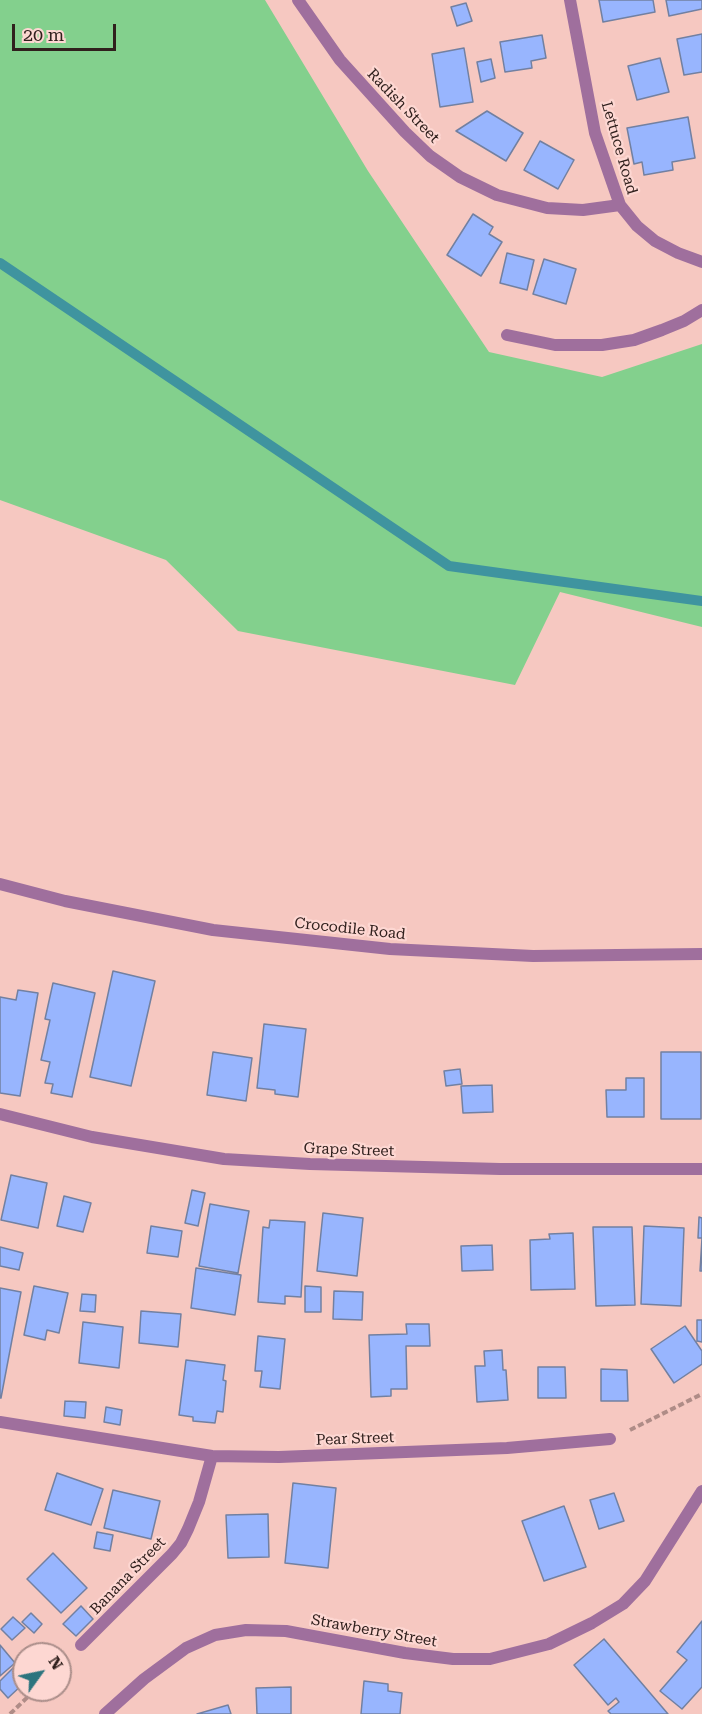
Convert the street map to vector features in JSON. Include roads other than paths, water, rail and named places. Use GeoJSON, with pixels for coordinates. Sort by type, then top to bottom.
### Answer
{"type":"FeatureCollection","features":[{"type":"Feature","properties":{"kind":"street","name":"Radish Street"},"geometry":{"type":"LineString","coordinates":[[298,0],[340,60],[405,132],[430,156],[460,177],[497,195],[547,208],[583,210],[620,206]]}},
{"type":"Feature","properties":{"kind":"street","name":"Lettuce Road"},"geometry":{"type":"LineString","coordinates":[[570,0],[595,133],[620,206],[637,226],[655,241],[678,254],[702,261]]}},
{"type":"Feature","properties":{"kind":"street"},"geometry":{"type":"LineString","coordinates":[[507,335],[555,345],[602,345],[634,340],[684,321],[702,310]]}},
{"type":"Feature","properties":{"kind":"street","name":"Crocodile Road"},"geometry":{"type":"LineString","coordinates":[[0,884],[65,901],[213,930],[390,949],[533,956],[702,954]]}},
{"type":"Feature","properties":{"kind":"street","name":"Grape Street"},"geometry":{"type":"LineString","coordinates":[[0,1114],[92,1137],[224,1160],[500,1169],[702,1169]]}},
{"type":"Feature","properties":{"kind":"street","name":"Pear Street"},"geometry":{"type":"LineString","coordinates":[[0,1422],[212,1456],[279,1457],[507,1448],[610,1439]]}},
{"type":"Feature","properties":{"kind":"street","name":"Banana Street"},"geometry":{"type":"LineString","coordinates":[[81,1645],[181,1543],[198,1502],[212,1456]]}},
{"type":"Feature","properties":{"kind":"street","name":"Strawberry Street"},"geometry":{"type":"LineString","coordinates":[[105,1714],[144,1679],[186,1648],[215,1635],[246,1630],[286,1631],[405,1653],[453,1659],[489,1659],[549,1644],[592,1623],[623,1604],[645,1581],[702,1491]]}},
{"type":"Feature","properties":{"kind":"waterway"},"geometry":{"type":"LineString","coordinates":[[0,263],[449,566],[702,601]]}}]}
